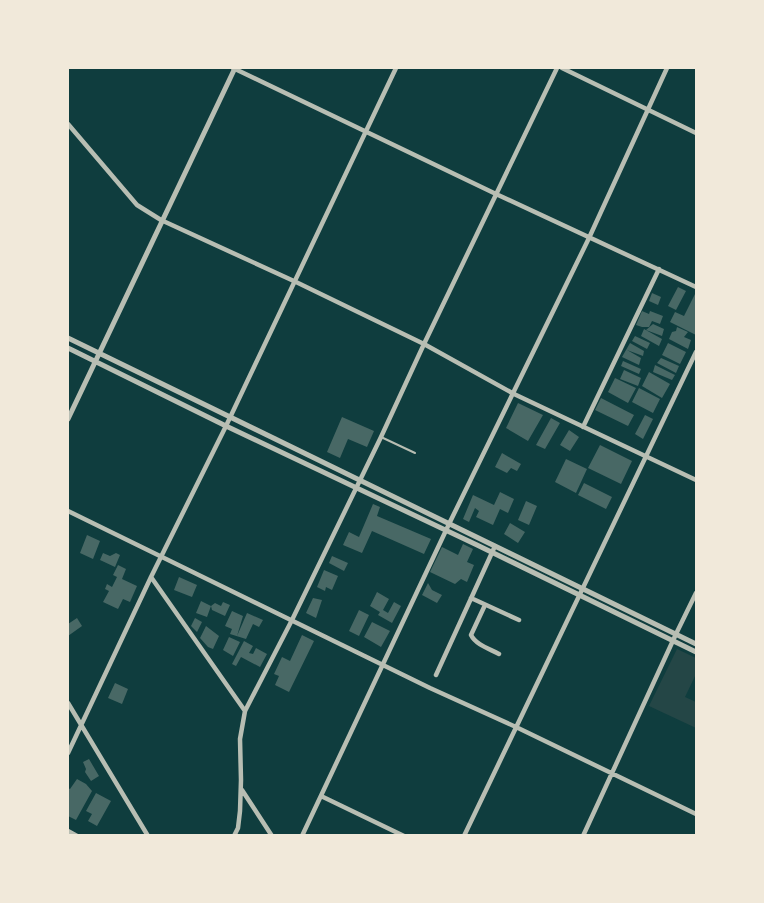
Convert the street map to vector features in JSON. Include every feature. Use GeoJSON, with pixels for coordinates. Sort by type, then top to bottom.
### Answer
{"type":"FeatureCollection","features":[{"type":"Feature","properties":{"kind":"street"},"geometry":{"type":"LineString","coordinates":[[68,419],[234,68],[696,287]]}},
{"type":"Feature","properties":{"kind":"street"},"geometry":{"type":"LineString","coordinates":[[68,753],[151,577],[231,418],[396,68]]}},
{"type":"Feature","properties":{"kind":"street"},"geometry":{"type":"LineString","coordinates":[[234,836],[239,821],[240,739],[245,711],[381,437],[557,68]]}},
{"type":"Feature","properties":{"kind":"street"},"geometry":{"type":"LineString","coordinates":[[562,68],[696,133]]}},
{"type":"Feature","properties":{"kind":"street"},"geometry":{"type":"LineString","coordinates":[[302,836],[449,524],[589,238],[667,68]]}},
{"type":"Feature","properties":{"kind":"street"},"geometry":{"type":"LineString","coordinates":[[68,124],[137,205],[161,220],[424,344],[514,394],[696,480]]}},
{"type":"Feature","properties":{"kind":"street"},"geometry":{"type":"LineString","coordinates":[[583,427],[659,269]]}},
{"type":"Feature","properties":{"kind":"street"},"geometry":{"type":"LineString","coordinates":[[68,338],[449,524],[696,652]]}},
{"type":"Feature","properties":{"kind":"street"},"geometry":{"type":"LineString","coordinates":[[68,348],[446,531],[494,549]]}},
{"type":"Feature","properties":{"kind":"street"},"geometry":{"type":"LineString","coordinates":[[464,836],[696,352]]}},
{"type":"Feature","properties":{"kind":"street"},"geometry":{"type":"LineString","coordinates":[[68,511],[383,665],[612,772],[696,814]]}},
{"type":"Feature","properties":{"kind":"street"},"geometry":{"type":"LineString","coordinates":[[436,675],[494,549]]}},
{"type":"Feature","properties":{"kind":"street"},"geometry":{"type":"LineString","coordinates":[[151,577],[245,711]]}},
{"type":"Feature","properties":{"kind":"street"},"geometry":{"type":"LineString","coordinates":[[581,592],[696,644]]}},
{"type":"Feature","properties":{"kind":"street"},"geometry":{"type":"LineString","coordinates":[[583,836],[696,592]]}},
{"type":"Feature","properties":{"kind":"street"},"geometry":{"type":"LineString","coordinates":[[471,598],[519,620]]}},
{"type":"Feature","properties":{"kind":"street"},"geometry":{"type":"LineString","coordinates":[[485,605],[471,635],[475,642],[499,654]]}},
{"type":"Feature","properties":{"kind":"street"},"geometry":{"type":"LineString","coordinates":[[68,703],[148,836]]}},
{"type":"Feature","properties":{"kind":"street"},"geometry":{"type":"LineString","coordinates":[[241,789],[272,836]]}},
{"type":"Feature","properties":{"kind":"street"},"geometry":{"type":"LineString","coordinates":[[321,796],[404,836]]}},
{"type":"Feature","properties":{"kind":"street"},"geometry":{"type":"LineString","coordinates":[[68,831],[77,836]]}},
{"type":"Feature","properties":{"kind":"lane"},"geometry":{"type":"LineString","coordinates":[[381,437],[415,453]]}},
{"type":"Feature","properties":{"kind":"shaded area"},"geometry":{"type":"Polygon","coordinates":[[[677,649],[696,658],[696,674],[685,697],[696,702],[696,728],[649,706],[677,649]]]}},
{"type":"Feature","properties":{"kind":"building"},"geometry":{"type":"Polygon","coordinates":[[[678,287],[686,291],[676,310],[668,306],[678,287]]]}},
{"type":"Feature","properties":{"kind":"building"},"geometry":{"type":"Polygon","coordinates":[[[652,293],[661,297],[658,305],[649,301],[652,293]]]}},
{"type":"Feature","properties":{"kind":"building"},"geometry":{"type":"Polygon","coordinates":[[[695,294],[696,335],[670,322],[675,312],[684,316],[695,294]]]}},
{"type":"Feature","properties":{"kind":"building"},"geometry":{"type":"Polygon","coordinates":[[[642,311],[649,314],[650,311],[663,316],[660,324],[652,321],[649,327],[636,325],[642,311]]]}},
{"type":"Feature","properties":{"kind":"building"},"geometry":{"type":"Polygon","coordinates":[[[653,324],[664,329],[662,336],[646,330],[653,324]]]}},
{"type":"Feature","properties":{"kind":"building"},"geometry":{"type":"Polygon","coordinates":[[[677,327],[688,332],[684,337],[691,340],[688,349],[669,339],[677,327]]]}},
{"type":"Feature","properties":{"kind":"building"},"geometry":{"type":"Polygon","coordinates":[[[644,329],[662,339],[659,346],[641,336],[644,329]]]}},
{"type":"Feature","properties":{"kind":"building"},"geometry":{"type":"Polygon","coordinates":[[[635,336],[650,343],[647,349],[632,341],[635,336]]]}},
{"type":"Feature","properties":{"kind":"building"},"geometry":{"type":"Polygon","coordinates":[[[630,343],[644,351],[643,356],[627,350],[641,358],[639,365],[622,357],[630,343]]]}},
{"type":"Feature","properties":{"kind":"building"},"geometry":{"type":"Polygon","coordinates":[[[668,343],[686,352],[680,364],[662,355],[668,343]]]}},
{"type":"Feature","properties":{"kind":"building"},"geometry":{"type":"Polygon","coordinates":[[[661,358],[679,366],[676,373],[657,363],[661,358]]]}},
{"type":"Feature","properties":{"kind":"building"},"geometry":{"type":"Polygon","coordinates":[[[623,361],[641,369],[639,374],[621,366],[623,361]]]}},
{"type":"Feature","properties":{"kind":"building"},"geometry":{"type":"Polygon","coordinates":[[[655,365],[675,375],[672,380],[653,372],[655,365]]]}},
{"type":"Feature","properties":{"kind":"building"},"geometry":{"type":"Polygon","coordinates":[[[624,370],[641,378],[638,386],[620,379],[624,370]]]}},
{"type":"Feature","properties":{"kind":"building"},"geometry":{"type":"Polygon","coordinates":[[[649,372],[670,384],[662,398],[642,386],[649,372]]]}},
{"type":"Feature","properties":{"kind":"building"},"geometry":{"type":"Polygon","coordinates":[[[615,378],[636,388],[628,403],[608,392],[615,378]]]}},
{"type":"Feature","properties":{"kind":"building"},"geometry":{"type":"Polygon","coordinates":[[[639,388],[660,399],[653,413],[632,402],[639,388]]]}},
{"type":"Feature","properties":{"kind":"building"},"geometry":{"type":"Polygon","coordinates":[[[601,398],[634,415],[628,426],[595,410],[601,398]]]}},
{"type":"Feature","properties":{"kind":"building"},"geometry":{"type":"Polygon","coordinates":[[[518,403],[543,415],[528,441],[506,428],[518,403]]]}},
{"type":"Feature","properties":{"kind":"building"},"geometry":{"type":"Polygon","coordinates":[[[645,415],[653,419],[643,439],[635,434],[645,415]]]}},
{"type":"Feature","properties":{"kind":"building"},"geometry":{"type":"Polygon","coordinates":[[[342,417],[374,431],[367,447],[348,439],[340,458],[327,452],[342,417]]]}},
{"type":"Feature","properties":{"kind":"building"},"geometry":{"type":"Polygon","coordinates":[[[551,418],[560,423],[545,449],[536,445],[551,418]]]}},
{"type":"Feature","properties":{"kind":"building"},"geometry":{"type":"Polygon","coordinates":[[[569,430],[579,437],[570,451],[560,445],[569,430]]]}},
{"type":"Feature","properties":{"kind":"building"},"geometry":{"type":"Polygon","coordinates":[[[600,445],[632,461],[621,484],[588,468],[600,445]]]}},
{"type":"Feature","properties":{"kind":"building"},"geometry":{"type":"Polygon","coordinates":[[[502,453],[521,464],[517,471],[511,468],[507,473],[495,467],[502,453]]]}},
{"type":"Feature","properties":{"kind":"building"},"geometry":{"type":"Polygon","coordinates":[[[566,459],[587,469],[576,493],[555,482],[566,459]]]}},
{"type":"Feature","properties":{"kind":"building"},"geometry":{"type":"Polygon","coordinates":[[[584,483],[612,497],[606,509],[578,495],[584,483]]]}},
{"type":"Feature","properties":{"kind":"building"},"geometry":{"type":"Polygon","coordinates":[[[500,492],[514,499],[508,513],[500,509],[493,525],[476,517],[479,511],[475,508],[469,522],[463,519],[473,495],[494,505],[500,492]]]}},
{"type":"Feature","properties":{"kind":"building"},"geometry":{"type":"Polygon","coordinates":[[[526,501],[537,506],[529,525],[518,520],[526,501]]]}},
{"type":"Feature","properties":{"kind":"building"},"geometry":{"type":"Polygon","coordinates":[[[373,504],[380,507],[377,516],[431,539],[424,554],[372,531],[362,553],[343,545],[349,532],[359,537],[373,504]]]}},
{"type":"Feature","properties":{"kind":"building"},"geometry":{"type":"Polygon","coordinates":[[[510,523],[525,532],[518,543],[504,534],[510,523]]]}},
{"type":"Feature","properties":{"kind":"building"},"geometry":{"type":"Polygon","coordinates":[[[87,535],[100,541],[93,559],[80,553],[87,535]]]}},
{"type":"Feature","properties":{"kind":"building"},"geometry":{"type":"Polygon","coordinates":[[[463,544],[473,549],[467,562],[474,565],[467,582],[461,579],[455,584],[430,572],[442,547],[458,555],[463,544]]]}},
{"type":"Feature","properties":{"kind":"building"},"geometry":{"type":"Polygon","coordinates":[[[103,553],[110,556],[116,553],[120,555],[115,567],[100,560],[103,553]]]}},
{"type":"Feature","properties":{"kind":"building"},"geometry":{"type":"Polygon","coordinates":[[[332,556],[348,563],[344,571],[329,563],[332,556]]]}},
{"type":"Feature","properties":{"kind":"building"},"geometry":{"type":"Polygon","coordinates":[[[118,565],[126,569],[122,579],[137,586],[130,602],[123,599],[118,609],[103,602],[109,591],[105,589],[107,584],[112,587],[117,577],[113,575],[118,565]]]}},
{"type":"Feature","properties":{"kind":"building"},"geometry":{"type":"Polygon","coordinates":[[[324,570],[338,576],[332,590],[326,587],[325,591],[317,587],[324,570]]]}},
{"type":"Feature","properties":{"kind":"building"},"geometry":{"type":"Polygon","coordinates":[[[179,577],[197,585],[192,597],[174,590],[179,577]]]}},
{"type":"Feature","properties":{"kind":"building"},"geometry":{"type":"Polygon","coordinates":[[[428,583],[432,590],[442,595],[437,603],[422,595],[428,583]]]}},
{"type":"Feature","properties":{"kind":"building"},"geometry":{"type":"Polygon","coordinates":[[[377,592],[389,599],[383,610],[388,613],[394,602],[401,606],[392,623],[378,615],[380,612],[370,606],[377,592]]]}},
{"type":"Feature","properties":{"kind":"building"},"geometry":{"type":"Polygon","coordinates":[[[313,598],[322,600],[316,618],[306,613],[313,598]]]}},
{"type":"Feature","properties":{"kind":"building"},"geometry":{"type":"Polygon","coordinates":[[[201,601],[211,606],[207,617],[196,613],[201,601]]]}},
{"type":"Feature","properties":{"kind":"building"},"geometry":{"type":"Polygon","coordinates":[[[223,602],[230,605],[225,616],[212,610],[211,606],[215,603],[221,606],[223,602]]]}},
{"type":"Feature","properties":{"kind":"building"},"geometry":{"type":"Polygon","coordinates":[[[359,610],[369,615],[359,636],[349,631],[359,610]]]}},
{"type":"Feature","properties":{"kind":"building"},"geometry":{"type":"Polygon","coordinates":[[[232,611],[243,616],[237,636],[247,613],[263,620],[259,627],[253,624],[246,639],[230,634],[232,629],[225,626],[232,611]]]}},
{"type":"Feature","properties":{"kind":"building"},"geometry":{"type":"Polygon","coordinates":[[[77,618],[82,626],[68,636],[68,624],[77,618]]]}},
{"type":"Feature","properties":{"kind":"building"},"geometry":{"type":"Polygon","coordinates":[[[195,618],[202,622],[197,632],[191,626],[195,618]]]}},
{"type":"Feature","properties":{"kind":"building"},"geometry":{"type":"Polygon","coordinates":[[[372,622],[390,631],[381,647],[364,637],[372,622]]]}},
{"type":"Feature","properties":{"kind":"building"},"geometry":{"type":"Polygon","coordinates":[[[206,626],[219,636],[213,649],[200,638],[206,626]]]}},
{"type":"Feature","properties":{"kind":"building"},"geometry":{"type":"Polygon","coordinates":[[[302,635],[314,641],[289,692],[275,685],[279,676],[274,674],[282,657],[290,661],[302,635]]]}},
{"type":"Feature","properties":{"kind":"building"},"geometry":{"type":"Polygon","coordinates":[[[229,637],[240,642],[233,656],[223,650],[229,637]]]}},
{"type":"Feature","properties":{"kind":"building"},"geometry":{"type":"Polygon","coordinates":[[[244,641],[253,646],[249,653],[253,654],[256,648],[267,654],[260,667],[241,657],[236,666],[232,664],[244,641]]]}},
{"type":"Feature","properties":{"kind":"building"},"geometry":{"type":"Polygon","coordinates":[[[115,683],[128,689],[122,704],[108,698],[115,683]]]}},
{"type":"Feature","properties":{"kind":"building"},"geometry":{"type":"Polygon","coordinates":[[[89,759],[99,776],[91,781],[85,772],[83,762],[89,759]]]}},
{"type":"Feature","properties":{"kind":"building"},"geometry":{"type":"Polygon","coordinates":[[[77,779],[92,791],[76,820],[68,816],[68,788],[70,789],[77,779]]]}},
{"type":"Feature","properties":{"kind":"building"},"geometry":{"type":"Polygon","coordinates":[[[96,793],[111,801],[97,826],[88,821],[92,814],[86,811],[96,793]]]}}]}
